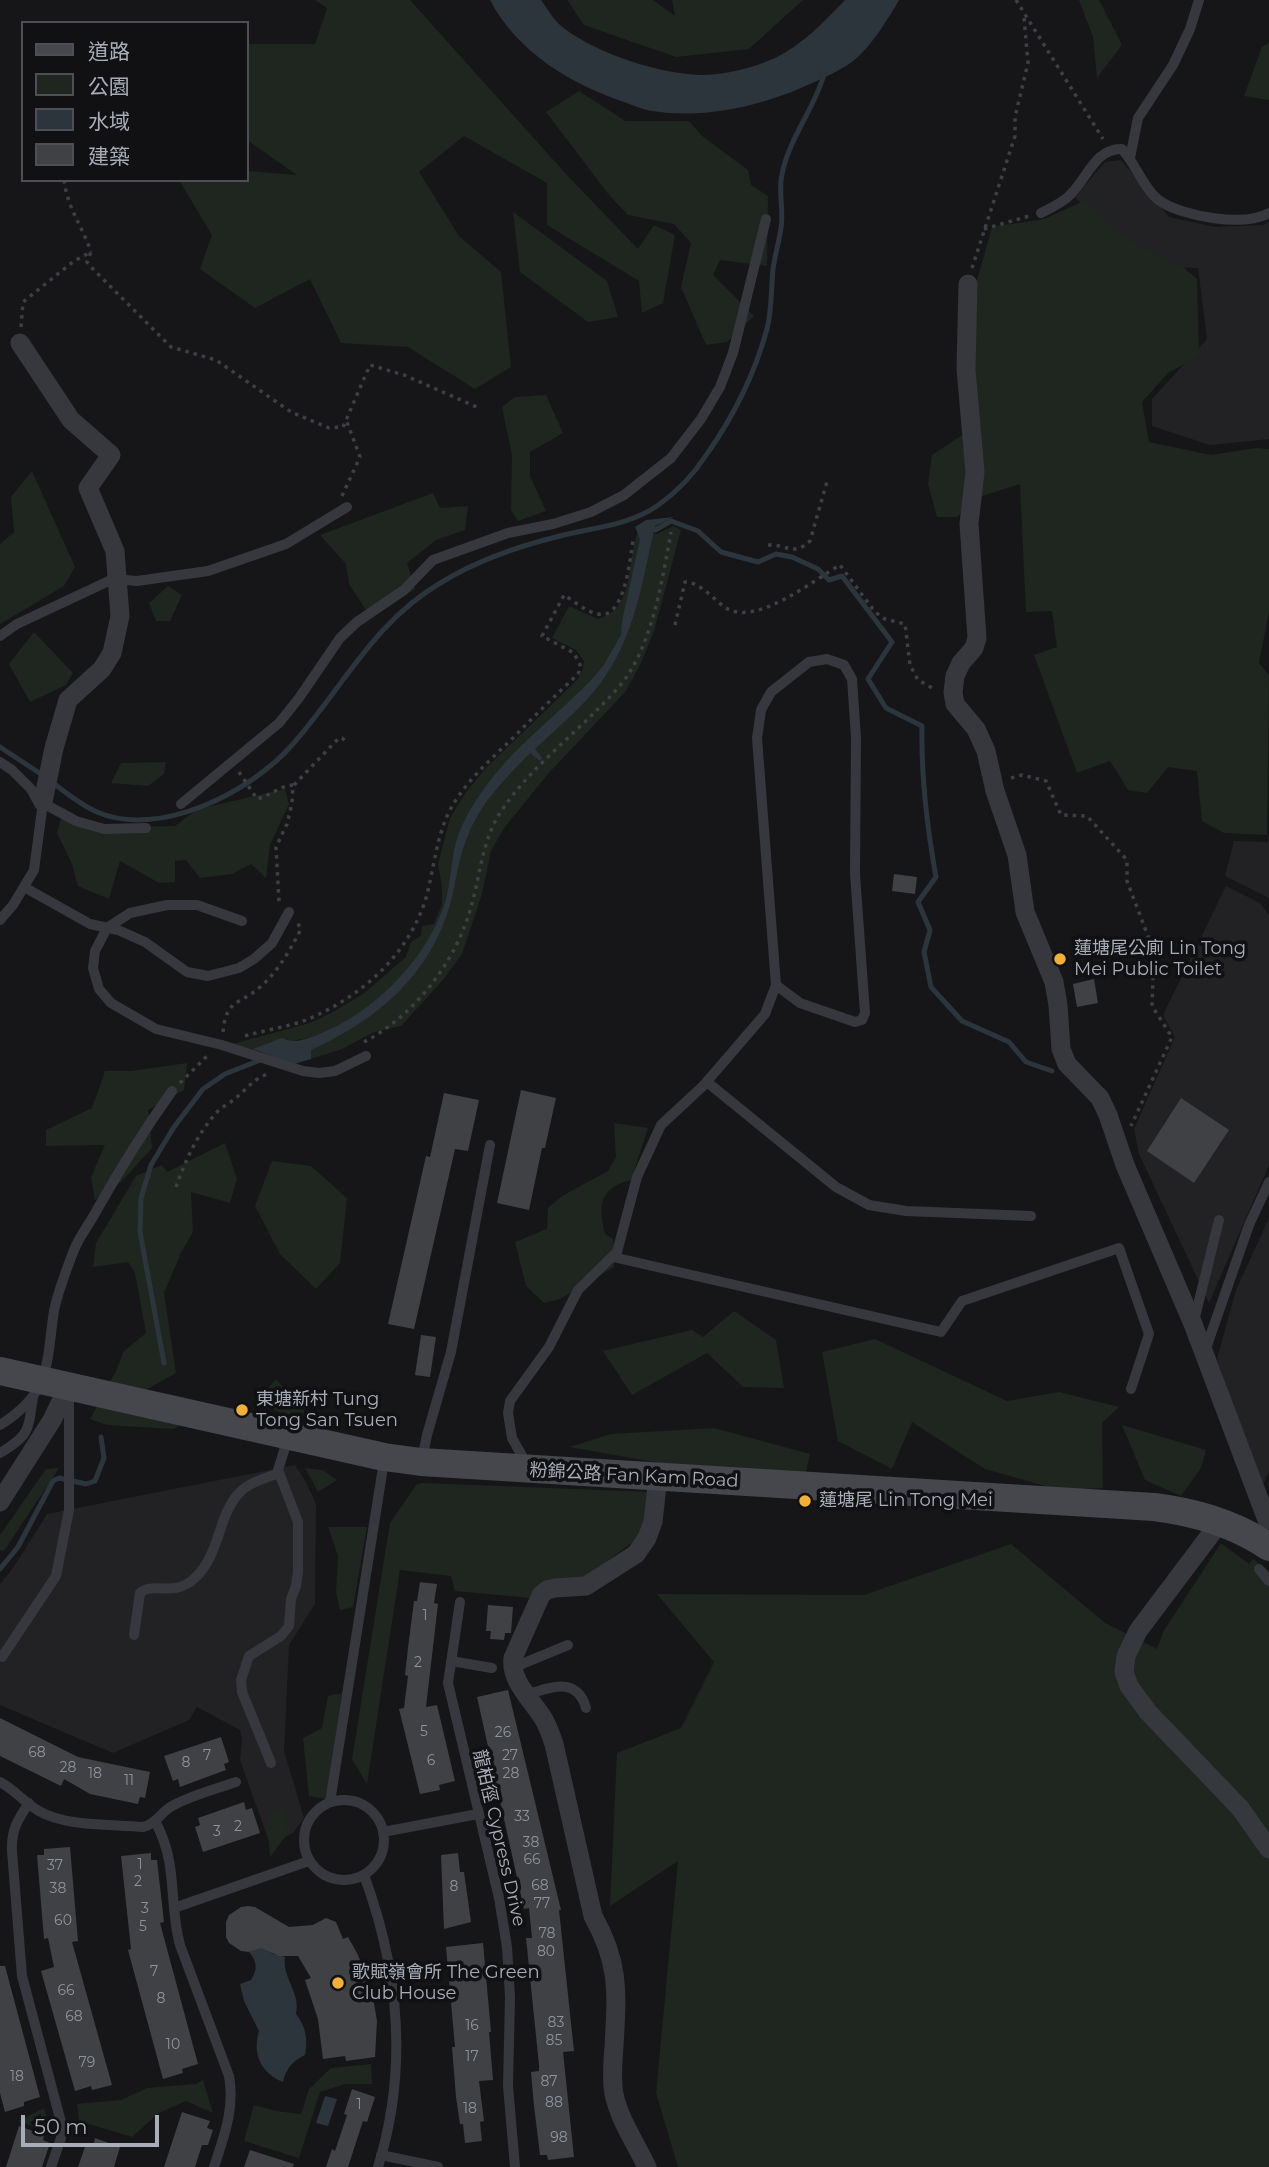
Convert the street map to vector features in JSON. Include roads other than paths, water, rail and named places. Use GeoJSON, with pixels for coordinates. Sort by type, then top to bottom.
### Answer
{"type":"FeatureCollection","features":[{"type":"Feature","properties":{"kind":"main road","name":"粉錦公路 Fan Kam Road"},"geometry":{"type":"LineString","coordinates":[[0,1371],[48,1387],[289,1435],[384,1457],[421,1462],[1137,1505],[1189,1512],[1264,1538]]}},
{"type":"Feature","properties":{"kind":"street"},"geometry":{"type":"LineString","coordinates":[[968,284],[966,369],[975,472],[969,524],[977,638],[974,648],[961,663],[955,676],[954,701],[976,729],[986,751],[993,784],[1017,855],[1025,912],[1054,982],[1061,1049],[1067,1064],[1100,1098],[1193,1324],[1264,1538]]}},
{"type":"Feature","properties":{"kind":"street"},"geometry":{"type":"LineString","coordinates":[[20,343],[71,420],[111,455],[88,488],[115,551],[120,616],[112,653],[103,668],[68,700],[54,748],[44,799]]}},
{"type":"Feature","properties":{"kind":"street"},"geometry":{"type":"LineString","coordinates":[[0,1502],[52,1420],[48,1387]]}},
{"type":"Feature","properties":{"kind":"street"},"geometry":{"type":"LineString","coordinates":[[647,2167],[614,2095],[612,2074],[617,1985],[613,1960],[593,1916],[554,1744],[544,1720],[527,1695],[502,1668],[513,1658],[541,1595],[555,1588],[586,1586],[636,1554],[647,1538],[653,1522],[658,1477]]}},
{"type":"Feature","properties":{"kind":"street"},"geometry":{"type":"LineString","coordinates":[[1220,1522],[1138,1631],[1126,1656],[1125,1672],[1129,1686],[1148,1712],[1240,1808],[1269,1849]]}},
{"type":"Feature","properties":{"kind":"lane"},"geometry":{"type":"LineString","coordinates":[[1130,158],[1138,118],[1173,65],[1190,29],[1199,0]]}},
{"type":"Feature","properties":{"kind":"lane"},"geometry":{"type":"LineString","coordinates":[[1041,213],[1070,195],[1103,153],[1122,149],[1159,201],[1195,215],[1219,219],[1245,221],[1269,213]]}},
{"type":"Feature","properties":{"kind":"lane"},"geometry":{"type":"LineString","coordinates":[[181,804],[279,723],[340,638],[357,622],[404,590],[433,560],[508,533],[553,524],[592,512],[624,495],[671,458],[701,419],[720,387],[733,353],[766,219]]}},
{"type":"Feature","properties":{"kind":"lane"},"geometry":{"type":"LineString","coordinates":[[0,636],[17,624],[113,579],[137,581],[208,571],[286,544],[344,504]]}},
{"type":"Feature","properties":{"kind":"lane"},"geometry":{"type":"LineString","coordinates":[[530,1470],[512,1438],[508,1413],[510,1401],[549,1347],[578,1290],[617,1252],[637,1177],[661,1125],[707,1082],[765,1014],[776,985],[757,738],[761,710],[771,692],[809,662],[827,659],[844,664],[852,679],[856,738],[855,874],[865,1013],[862,1020],[855,1022],[800,1003],[776,985]]}},
{"type":"Feature","properties":{"kind":"lane"},"geometry":{"type":"LineString","coordinates":[[0,762],[31,789],[37,800],[44,799],[76,821],[104,829],[146,828]]}},
{"type":"Feature","properties":{"kind":"lane"},"geometry":{"type":"LineString","coordinates":[[0,920],[13,905],[34,870],[44,799]]}},
{"type":"Feature","properties":{"kind":"lane"},"geometry":{"type":"LineString","coordinates":[[24,887],[90,924],[145,942],[187,972],[208,976],[239,968],[254,959],[272,943],[289,912]]}},
{"type":"Feature","properties":{"kind":"lane"},"geometry":{"type":"LineString","coordinates":[[242,920],[197,905],[167,905],[130,913],[107,928],[95,951],[93,968],[99,989],[111,1003],[156,1029],[222,1045],[303,1071],[335,1071],[366,1056]]}},
{"type":"Feature","properties":{"kind":"lane"},"geometry":{"type":"LineString","coordinates":[[707,1082],[836,1186],[869,1205],[906,1211],[1031,1216]]}},
{"type":"Feature","properties":{"kind":"lane"},"geometry":{"type":"LineString","coordinates":[[2,1657],[56,1576],[69,1510],[48,1387],[54,1308],[75,1247],[137,1140],[172,1091]]}},
{"type":"Feature","properties":{"kind":"lane"},"geometry":{"type":"LineString","coordinates":[[421,1462],[426,1435],[451,1352],[490,1145]]}},
{"type":"Feature","properties":{"kind":"lane"},"geometry":{"type":"LineString","coordinates":[[1204,1355],[1249,1225],[1269,1182]]}},
{"type":"Feature","properties":{"kind":"lane"},"geometry":{"type":"LineString","coordinates":[[1193,1324],[1219,1220]]}},
{"type":"Feature","properties":{"kind":"lane"},"geometry":{"type":"LineString","coordinates":[[613,1257],[941,1332],[962,1301],[1119,1248],[1149,1334],[1131,1389]]}},
{"type":"Feature","properties":{"kind":"lane"},"geometry":{"type":"LineString","coordinates":[[0,1425],[48,1387]]}},
{"type":"Feature","properties":{"kind":"lane"},"geometry":{"type":"LineString","coordinates":[[0,1453],[20,1440],[48,1387]]}},
{"type":"Feature","properties":{"kind":"lane"},"geometry":{"type":"LineString","coordinates":[[271,1763],[242,1692],[241,1680],[248,1656],[281,1636],[289,1626],[291,1599],[299,1571],[298,1522],[279,1473],[289,1435]]}},
{"type":"Feature","properties":{"kind":"lane"},"geometry":{"type":"LineString","coordinates":[[330,1802],[384,1457]]}},
{"type":"Feature","properties":{"kind":"lane"},"geometry":{"type":"LineString","coordinates":[[134,1635],[140,1593],[149,1589],[168,1591],[181,1588],[194,1579],[211,1559],[231,1504],[241,1491],[254,1482],[279,1473]]}},
{"type":"Feature","properties":{"kind":"lane"},"geometry":{"type":"LineString","coordinates":[[1264,1538],[1269,1581]]}},
{"type":"Feature","properties":{"kind":"lane","name":"龍柏徑 Cypress Drive"},"geometry":{"type":"LineString","coordinates":[[460,1602],[448,1683],[499,1899],[507,1948],[510,1997],[508,2086],[515,2167]]}},
{"type":"Feature","properties":{"kind":"lane"},"geometry":{"type":"LineString","coordinates":[[451,1661],[502,1668],[568,1645]]}},
{"type":"Feature","properties":{"kind":"lane"},"geometry":{"type":"LineString","coordinates":[[527,1695],[566,1685],[579,1695],[586,1708]]}},
{"type":"Feature","properties":{"kind":"lane"},"geometry":{"type":"LineString","coordinates":[[0,1782],[16,1791],[38,1811],[56,1818],[143,1826],[155,1822],[174,1805],[236,1782]]}},
{"type":"Feature","properties":{"kind":"lane"},"geometry":{"type":"LineString","coordinates":[[343,1800],[357,1802],[369,1808],[378,1819],[383,1832],[384,1846],[380,1859],[372,1870],[347,1881],[333,1880],[321,1874],[309,1861],[304,1842],[305,1829],[319,1808],[330,1802],[343,1800]]}},
{"type":"Feature","properties":{"kind":"lane"},"geometry":{"type":"LineString","coordinates":[[29,1803],[11,1837],[20,1967],[61,2122],[61,2138],[51,2167]]}},
{"type":"Feature","properties":{"kind":"lane"},"geometry":{"type":"LineString","coordinates":[[383,1832],[478,1814]]}},
{"type":"Feature","properties":{"kind":"lane"},"geometry":{"type":"LineString","coordinates":[[155,1822],[168,1850],[176,1931],[229,2076],[232,2093],[231,2110],[214,2167]]}},
{"type":"Feature","properties":{"kind":"lane"},"geometry":{"type":"LineString","coordinates":[[174,1908],[309,1861]]}},
{"type":"Feature","properties":{"kind":"lane"},"geometry":{"type":"LineString","coordinates":[[364,1875],[379,1920],[392,1978],[396,2014],[395,2085],[378,2167]]}},
{"type":"Feature","properties":{"kind":"lane"},"geometry":{"type":"LineString","coordinates":[[382,2155],[438,2167]]}},
{"type":"Feature","properties":{"kind":"water"},"geometry":{"type":"Polygon","coordinates":[[[490,0],[541,0],[561,26],[594,47],[649,67],[701,75],[739,70],[785,53],[821,25],[845,0],[899,0],[865,50],[839,70],[786,94],[749,105],[710,112],[671,113],[643,109],[606,96],[548,65],[515,36],[490,0]]]}},
{"type":"Feature","properties":{"kind":"water"},"geometry":{"type":"Polygon","coordinates":[[[674,517],[655,526],[632,622],[606,675],[582,705],[535,749],[542,758],[540,761],[530,753],[494,792],[472,825],[441,930],[414,974],[397,993],[358,1025],[311,1050],[311,1059],[294,1064],[253,1049],[282,1038],[293,1041],[305,1039],[347,1021],[383,994],[415,959],[439,919],[448,892],[456,842],[477,799],[511,756],[595,676],[621,635],[640,539],[635,527],[646,520],[674,517]]]}},
{"type":"Feature","properties":{"kind":"water"},"geometry":{"type":"Polygon","coordinates":[[[262,1947],[285,1957],[286,1972],[296,1999],[296,2014],[305,2033],[305,2055],[291,2066],[283,2082],[269,2073],[260,2062],[257,2047],[259,2031],[244,2001],[240,1984],[251,1980],[256,1969],[249,1952],[262,1947]]]}},
{"type":"Feature","properties":{"kind":"water"},"geometry":{"type":"Polygon","coordinates":[[[325,2096],[337,2099],[328,2126],[316,2123],[325,2096]]]}},
{"type":"Feature","properties":{"kind":"waterway"},"geometry":{"type":"LineString","coordinates":[[52,782],[91,809],[121,819],[148,820],[175,815],[229,794],[253,779],[292,745],[360,657],[397,616],[418,598],[456,574],[499,554],[635,518],[657,506],[678,489],[691,476],[726,425],[750,378],[762,345],[769,322],[773,269],[781,228],[782,174],[790,148],[824,74]]}},
{"type":"Feature","properties":{"kind":"waterway"},"geometry":{"type":"LineString","coordinates":[[650,529],[655,530],[671,521],[698,531],[721,552],[758,562],[776,554],[792,557],[818,569],[829,580],[842,576],[892,642],[868,679],[886,708],[922,726],[925,802],[936,877],[918,902],[930,930],[924,952],[931,987],[962,1021],[1009,1042],[1026,1062],[1052,1071]]}},
{"type":"Feature","properties":{"kind":"waterway"},"geometry":{"type":"LineString","coordinates":[[0,747],[44,776]]}},
{"type":"Feature","properties":{"kind":"waterway"},"geometry":{"type":"LineString","coordinates":[[164,1363],[140,1232],[141,1198],[151,1165],[174,1127],[203,1089],[225,1074],[263,1059]]}},
{"type":"Feature","properties":{"kind":"waterway"},"geometry":{"type":"LineString","coordinates":[[0,1569],[18,1547],[53,1481],[59,1478],[86,1484],[95,1481],[104,1458],[101,1437]]}},
{"type":"Feature","properties":{"kind":"place","name":"蓮塘尾公廁 Lin Tong Mei Public Toilet"},"geometry":{"type":"Point","coordinates":[1060,959]}},
{"type":"Feature","properties":{"kind":"place","name":"東塘新村 Tung Tong San Tsuen"},"geometry":{"type":"Point","coordinates":[242,1410]}},
{"type":"Feature","properties":{"kind":"place","name":"蓮塘尾 Lin Tong Mei"},"geometry":{"type":"Point","coordinates":[805,1501]}},
{"type":"Feature","properties":{"kind":"place","name":"歌賦嶺會所 The Green Club House"},"geometry":{"type":"Point","coordinates":[338,1983]}}]}
